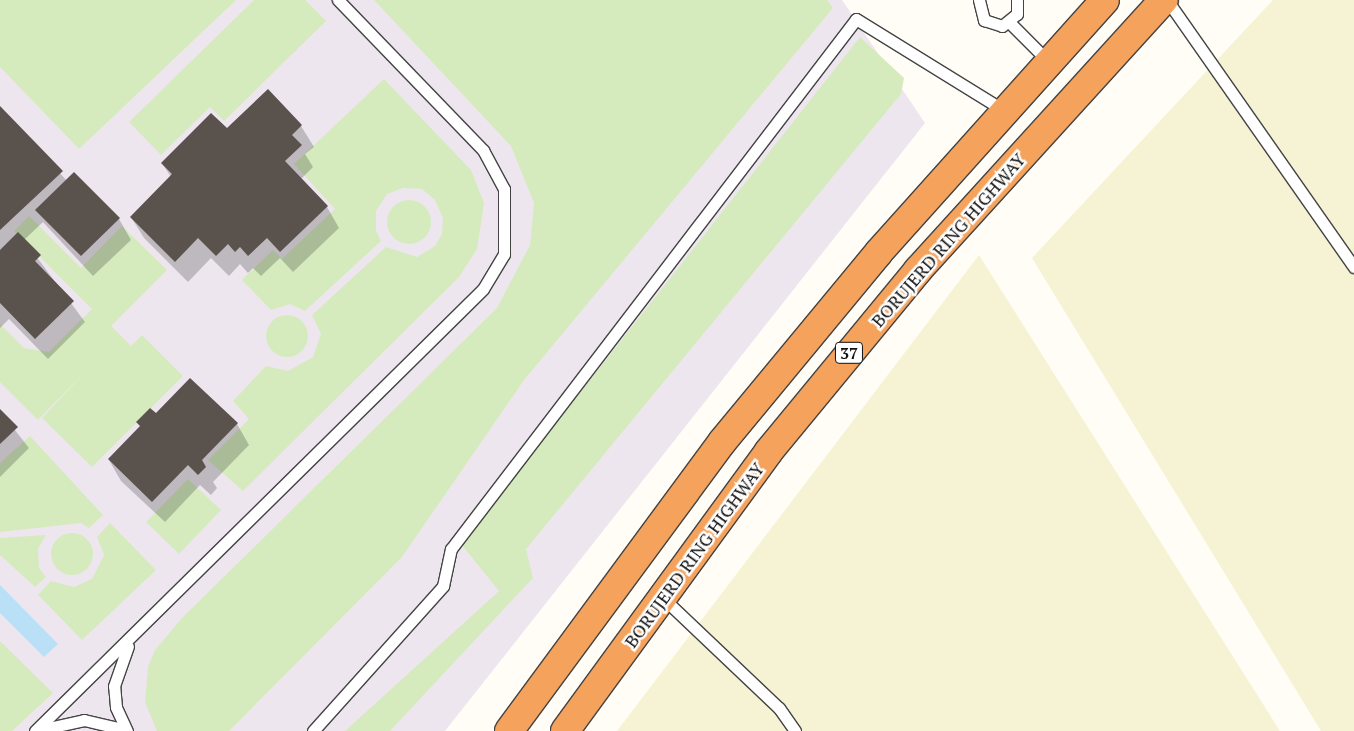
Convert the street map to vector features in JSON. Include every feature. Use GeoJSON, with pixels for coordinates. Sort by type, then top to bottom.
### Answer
{"type":"FeatureCollection","features":[{"type":"Feature","properties":{"kind":"highway","name":"37"},"geometry":{"type":"LineString","coordinates":[[509,731],[722,442],[879,252],[1049,62],[1088,12],[1105,0]]}},
{"type":"Feature","properties":{"kind":"highway","name":"BORUJERD RING HIGHWAY"},"geometry":{"type":"LineString","coordinates":[[565,731],[769,451],[918,270],[1164,0]]}},
{"type":"Feature","properties":{"kind":"lane"},"geometry":{"type":"LineString","coordinates":[[35,731],[138,632],[483,289],[504,254],[504,189],[483,150],[338,0]]}},
{"type":"Feature","properties":{"kind":"lane"},"geometry":{"type":"LineString","coordinates":[[979,0],[980,14],[989,24],[1009,22],[1017,14],[1017,0]]}},
{"type":"Feature","properties":{"kind":"lane"},"geometry":{"type":"LineString","coordinates":[[1167,0],[1354,267]]}},
{"type":"Feature","properties":{"kind":"lane"},"geometry":{"type":"LineString","coordinates":[[313,731],[443,586],[451,548],[856,19],[1005,111]]}},
{"type":"Feature","properties":{"kind":"lane"},"geometry":{"type":"LineString","coordinates":[[1009,22],[1049,62]]}},
{"type":"Feature","properties":{"kind":"lane"},"geometry":{"type":"LineString","coordinates":[[663,598],[779,708],[795,731]]}},
{"type":"Feature","properties":{"kind":"lane"},"geometry":{"type":"LineString","coordinates":[[126,730],[116,707],[114,686],[118,666],[138,632]]}},
{"type":"Feature","properties":{"kind":"lane"},"geometry":{"type":"LineString","coordinates":[[35,731],[84,720],[126,730]]}},
{"type":"Feature","properties":{"kind":"shaded area"},"geometry":{"type":"Polygon","coordinates":[[[0,0],[842,0],[925,123],[445,731],[0,731],[0,0]]]}},
{"type":"Feature","properties":{"kind":"shaded area"},"geometry":{"type":"Polygon","coordinates":[[[1273,0],[1354,0],[1354,731],[1321,731],[1032,258],[1273,0]]]}},
{"type":"Feature","properties":{"kind":"shaded area"},"geometry":{"type":"Polygon","coordinates":[[[979,255],[1280,731],[617,731],[979,255]]]}},
{"type":"Feature","properties":{"kind":"green space"},"geometry":{"type":"Polygon","coordinates":[[[0,0],[236,0],[79,149],[0,67],[0,0]]]}},
{"type":"Feature","properties":{"kind":"green space"},"geometry":{"type":"Polygon","coordinates":[[[254,0],[305,0],[326,21],[224,121],[210,107],[161,155],[129,122],[254,0]]]}},
{"type":"Feature","properties":{"kind":"green space"},"geometry":{"type":"Polygon","coordinates":[[[374,0],[827,0],[833,8],[524,380],[402,557],[229,731],[157,731],[145,702],[148,667],[155,650],[182,618],[497,308],[530,245],[534,203],[511,146],[374,0]]]}},
{"type":"Feature","properties":{"kind":"green space"},"geometry":{"type":"Polygon","coordinates":[[[860,37],[904,78],[901,94],[526,549],[533,578],[390,731],[345,731],[499,591],[461,544],[860,37]]]}},
{"type":"Feature","properties":{"kind":"green space"},"geometry":{"type":"Polygon","coordinates":[[[384,79],[471,170],[484,203],[477,249],[459,277],[243,491],[208,460],[249,419],[233,401],[266,366],[288,371],[313,357],[321,334],[312,315],[386,247],[417,257],[435,246],[442,234],[443,218],[435,200],[422,189],[403,188],[387,194],[376,211],[376,231],[381,241],[305,311],[290,304],[271,310],[242,280],[273,250],[282,259],[335,209],[294,164],[384,79]]]}},
{"type":"Feature","properties":{"kind":"green space"},"geometry":{"type":"Polygon","coordinates":[[[409,200],[421,204],[427,210],[431,222],[427,234],[421,240],[409,244],[397,240],[391,234],[387,222],[391,210],[397,204],[409,200]]]}},
{"type":"Feature","properties":{"kind":"green space"},"geometry":{"type":"Polygon","coordinates":[[[29,216],[81,268],[122,226],[167,270],[111,326],[131,346],[142,335],[183,376],[92,467],[42,418],[91,366],[38,420],[0,382],[0,324],[24,348],[49,352],[92,309],[14,231],[29,216]]]}},
{"type":"Feature","properties":{"kind":"green space"},"geometry":{"type":"Polygon","coordinates":[[[291,315],[299,318],[305,324],[308,336],[305,348],[299,354],[283,357],[275,354],[269,348],[266,332],[269,324],[275,318],[291,315]]]}},
{"type":"Feature","properties":{"kind":"green space"},"geometry":{"type":"Polygon","coordinates":[[[30,436],[103,515],[89,528],[81,523],[0,532],[0,463],[30,436]]]}},
{"type":"Feature","properties":{"kind":"green space"},"geometry":{"type":"Polygon","coordinates":[[[188,479],[221,510],[179,554],[146,522],[188,479]]]}},
{"type":"Feature","properties":{"kind":"green space"},"geometry":{"type":"Polygon","coordinates":[[[110,523],[156,570],[82,640],[38,595],[51,581],[74,587],[92,579],[104,555],[97,537],[110,523]]]}},
{"type":"Feature","properties":{"kind":"green space"},"geometry":{"type":"Polygon","coordinates":[[[76,533],[84,536],[90,542],[93,554],[90,566],[84,572],[68,575],[60,572],[54,566],[51,550],[54,542],[60,536],[76,533]]]}},
{"type":"Feature","properties":{"kind":"green space"},"geometry":{"type":"Polygon","coordinates":[[[46,535],[38,549],[39,568],[46,577],[35,587],[0,555],[0,538],[46,535]]]}},
{"type":"Feature","properties":{"kind":"green space"},"geometry":{"type":"Polygon","coordinates":[[[0,641],[53,693],[12,731],[0,731],[0,641]]]}},
{"type":"Feature","properties":{"kind":"water"},"geometry":{"type":"Polygon","coordinates":[[[0,585],[58,644],[44,657],[0,613],[0,585]]]}},
{"type":"Feature","properties":{"kind":"building"},"geometry":{"type":"Polygon","coordinates":[[[268,89],[302,125],[292,135],[302,145],[285,161],[328,206],[280,252],[267,238],[248,256],[240,247],[235,252],[228,244],[216,256],[198,238],[175,262],[130,217],[172,174],[161,163],[211,113],[227,128],[268,89]]]}},
{"type":"Feature","properties":{"kind":"building"},"geometry":{"type":"Polygon","coordinates":[[[0,106],[63,171],[0,230],[0,106]]]}},
{"type":"Feature","properties":{"kind":"building"},"geometry":{"type":"Polygon","coordinates":[[[74,172],[120,218],[81,256],[35,210],[74,172]]]}},
{"type":"Feature","properties":{"kind":"building"},"geometry":{"type":"Polygon","coordinates":[[[18,232],[41,255],[35,261],[74,301],[35,339],[0,303],[0,250],[18,232]]]}},
{"type":"Feature","properties":{"kind":"building"},"geometry":{"type":"Polygon","coordinates":[[[190,378],[238,423],[202,460],[206,467],[198,475],[188,465],[152,502],[108,459],[140,426],[136,422],[150,408],[156,413],[190,378]]]}},
{"type":"Feature","properties":{"kind":"building"},"geometry":{"type":"Polygon","coordinates":[[[0,409],[18,427],[0,444],[0,409]]]}}]}
